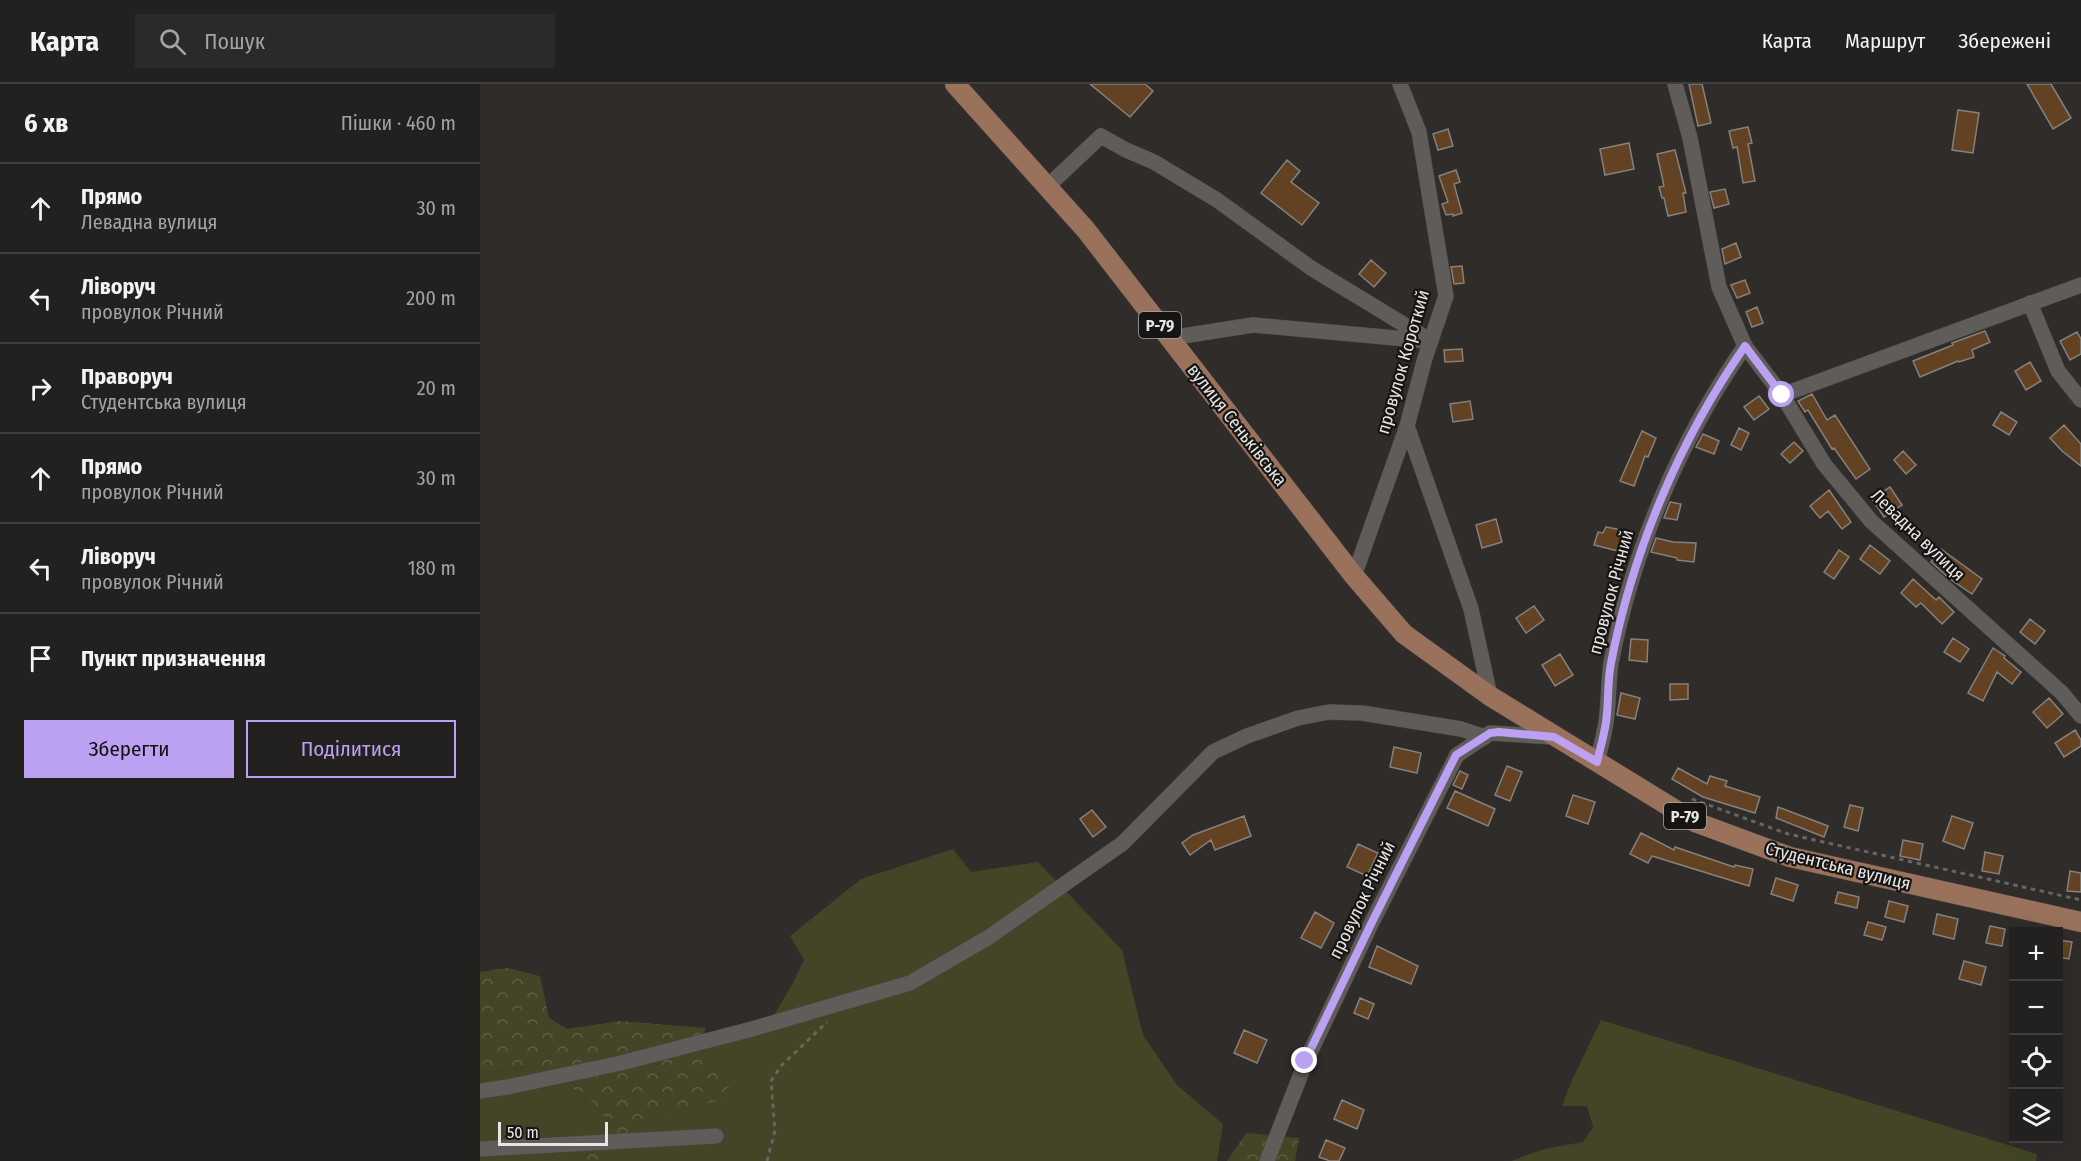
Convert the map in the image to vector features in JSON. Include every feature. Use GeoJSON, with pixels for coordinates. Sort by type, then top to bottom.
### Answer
{"type":"FeatureCollection","features":[{"type":"Feature","properties":{"kind":"main road","name":"вулиця Сенькiвська"},"geometry":{"type":"LineString","coordinates":[[955,84],[1086,230],[1354,576]]}},
{"type":"Feature","properties":{"kind":"main road","name":"Студентська вулиця"},"geometry":{"type":"LineString","coordinates":[[1354,576],[1404,634],[1490,696],[1695,822],[1790,857],[2081,922]]}},
{"type":"Feature","properties":{"kind":"street","name":"провулок Короткий"},"geometry":{"type":"LineString","coordinates":[[1354,576],[1407,426],[1446,296],[1419,132],[1400,84]]}},
{"type":"Feature","properties":{"kind":"street","name":"Левадна вулиця"},"geometry":{"type":"LineString","coordinates":[[1675,84],[1690,138],[1719,287],[1745,346],[1782,395],[1824,464],[1871,521],[2062,693],[2081,716]]}},
{"type":"Feature","properties":{"kind":"street"},"geometry":{"type":"LineString","coordinates":[[1048,186],[1101,136],[1155,162],[1217,200],[1311,268],[1431,341]]}},
{"type":"Feature","properties":{"kind":"street"},"geometry":{"type":"LineString","coordinates":[[1782,395],[2081,285]]}},
{"type":"Feature","properties":{"kind":"street"},"geometry":{"type":"LineString","coordinates":[[2030,303],[2058,371],[2081,400]]}},
{"type":"Feature","properties":{"kind":"street"},"geometry":{"type":"LineString","coordinates":[[1170,338],[1253,325],[1431,341]]}},
{"type":"Feature","properties":{"kind":"street","name":"провулок Річний"},"geometry":{"type":"LineString","coordinates":[[1597,762],[1606,722],[1611,665],[1627,599],[1648,530],[1686,442],[1726,373],[1745,346]]}},
{"type":"Feature","properties":{"kind":"street"},"geometry":{"type":"LineString","coordinates":[[1407,426],[1471,609],[1490,696]]}},
{"type":"Feature","properties":{"kind":"street"},"geometry":{"type":"LineString","coordinates":[[480,1091],[508,1088],[621,1064],[910,983],[989,937],[1123,843],[1213,752],[1247,736],[1298,718],[1329,712],[1362,712],[1461,729],[1485,736]]}},
{"type":"Feature","properties":{"kind":"street","name":"провулок Рiчний"},"geometry":{"type":"LineString","coordinates":[[1267,1161],[1305,1061],[1456,755],[1490,733],[1554,737]]}},
{"type":"Feature","properties":{"kind":"street"},"geometry":{"type":"LineString","coordinates":[[480,1149],[716,1136]]}},
{"type":"Feature","properties":{"kind":"path"},"geometry":{"type":"LineString","coordinates":[[1683,795],[1788,834],[2081,900]]}},
{"type":"Feature","properties":{"kind":"path"},"geometry":{"type":"LineString","coordinates":[[767,1161],[776,1131],[771,1081],[781,1066],[826,1023],[834,1006]]}},
{"type":"Feature","properties":{"kind":"green space"},"geometry":{"type":"Polygon","coordinates":[[[953,849],[971,872],[1038,862],[1122,950],[1143,1035],[1177,1085],[1223,1124],[1217,1161],[480,1161],[480,1074],[538,1065],[591,1101],[606,1119],[647,1119],[725,1099],[701,1067],[705,1041],[768,1025],[804,960],[790,936],[861,879],[953,849]]]}},
{"type":"Feature","properties":{"kind":"green space"},"geometry":{"type":"Polygon","coordinates":[[[507,968],[540,976],[549,1018],[567,1029],[620,1021],[705,1028],[702,1067],[732,1076],[726,1099],[660,1116],[617,1147],[615,1161],[570,1161],[599,1145],[606,1119],[591,1101],[538,1065],[480,1074],[480,972],[507,968]]]}},
{"type":"Feature","properties":{"kind":"green space"},"geometry":{"type":"Polygon","coordinates":[[[1601,1020],[2037,1154],[2036,1161],[1511,1161],[1544,1149],[1583,1142],[1593,1127],[1587,1106],[1562,1106],[1601,1020]]]}},
{"type":"Feature","properties":{"kind":"green space"},"geometry":{"type":"Polygon","coordinates":[[[1246,1133],[1299,1138],[1295,1161],[1227,1161],[1246,1133]]]}},
{"type":"Feature","properties":{"kind":"building"},"geometry":{"type":"Polygon","coordinates":[[[1090,84],[1145,84],[1153,91],[1130,117],[1090,84]]]}},
{"type":"Feature","properties":{"kind":"building"},"geometry":{"type":"Polygon","coordinates":[[[1689,84],[1702,84],[1711,123],[1698,126],[1689,84]]]}},
{"type":"Feature","properties":{"kind":"building"},"geometry":{"type":"Polygon","coordinates":[[[2027,84],[2051,84],[2071,118],[2053,129],[2027,84]]]}},
{"type":"Feature","properties":{"kind":"building"},"geometry":{"type":"Polygon","coordinates":[[[1958,110],[1979,113],[1973,153],[1952,150],[1958,110]]]}},
{"type":"Feature","properties":{"kind":"building"},"geometry":{"type":"Polygon","coordinates":[[[1748,127],[1752,143],[1748,144],[1755,181],[1743,183],[1737,147],[1733,148],[1729,131],[1748,127]]]}},
{"type":"Feature","properties":{"kind":"building"},"geometry":{"type":"Polygon","coordinates":[[[1448,129],[1453,146],[1438,150],[1433,134],[1448,129]]]}},
{"type":"Feature","properties":{"kind":"building"},"geometry":{"type":"Polygon","coordinates":[[[1629,143],[1634,169],[1605,175],[1600,149],[1629,143]]]}},
{"type":"Feature","properties":{"kind":"building"},"geometry":{"type":"Polygon","coordinates":[[[1675,150],[1686,193],[1683,193],[1686,212],[1668,216],[1659,187],[1664,186],[1657,154],[1675,150]]]}},
{"type":"Feature","properties":{"kind":"building"},"geometry":{"type":"Polygon","coordinates":[[[1287,160],[1300,171],[1291,182],[1319,203],[1302,225],[1261,193],[1287,160]]]}},
{"type":"Feature","properties":{"kind":"building"},"geometry":{"type":"Polygon","coordinates":[[[1456,170],[1460,182],[1454,184],[1462,213],[1453,216],[1453,214],[1446,215],[1442,204],[1448,202],[1439,176],[1456,170]]]}},
{"type":"Feature","properties":{"kind":"building"},"geometry":{"type":"Polygon","coordinates":[[[1725,189],[1729,204],[1714,208],[1710,192],[1725,189]]]}},
{"type":"Feature","properties":{"kind":"building"},"geometry":{"type":"Polygon","coordinates":[[[1736,243],[1741,257],[1725,264],[1722,249],[1736,243]]]}},
{"type":"Feature","properties":{"kind":"building"},"geometry":{"type":"Polygon","coordinates":[[[1371,260],[1386,273],[1374,287],[1359,274],[1371,260]]]}},
{"type":"Feature","properties":{"kind":"building"},"geometry":{"type":"Polygon","coordinates":[[[1462,266],[1464,283],[1454,284],[1451,267],[1462,266]]]}},
{"type":"Feature","properties":{"kind":"building"},"geometry":{"type":"Polygon","coordinates":[[[1745,280],[1750,293],[1737,298],[1731,285],[1745,280]]]}},
{"type":"Feature","properties":{"kind":"building"},"geometry":{"type":"Polygon","coordinates":[[[1757,307],[1763,323],[1752,327],[1746,312],[1757,307]]]}},
{"type":"Feature","properties":{"kind":"building"},"geometry":{"type":"Polygon","coordinates":[[[1985,331],[1990,342],[1972,350],[1974,357],[1958,361],[1920,377],[1913,361],[1985,331]]]}},
{"type":"Feature","properties":{"kind":"building"},"geometry":{"type":"Polygon","coordinates":[[[2077,332],[2081,339],[2081,354],[2070,360],[2060,341],[2077,332]]]}},
{"type":"Feature","properties":{"kind":"building"},"geometry":{"type":"Polygon","coordinates":[[[1462,349],[1463,361],[1445,362],[1444,350],[1462,349]]]}},
{"type":"Feature","properties":{"kind":"building"},"geometry":{"type":"Polygon","coordinates":[[[2030,362],[2041,381],[2026,390],[2015,371],[2030,362]]]}},
{"type":"Feature","properties":{"kind":"building"},"geometry":{"type":"Polygon","coordinates":[[[1812,394],[1827,420],[1835,415],[1870,469],[1856,479],[1834,448],[1832,449],[1808,410],[1805,412],[1798,401],[1812,394]]]}},
{"type":"Feature","properties":{"kind":"building"},"geometry":{"type":"Polygon","coordinates":[[[1759,396],[1769,409],[1754,420],[1744,407],[1759,396]]]}},
{"type":"Feature","properties":{"kind":"building"},"geometry":{"type":"Polygon","coordinates":[[[1470,401],[1473,419],[1453,422],[1450,404],[1470,401]]]}},
{"type":"Feature","properties":{"kind":"building"},"geometry":{"type":"Polygon","coordinates":[[[2001,412],[2017,422],[2009,435],[1993,425],[2001,412]]]}},
{"type":"Feature","properties":{"kind":"building"},"geometry":{"type":"Polygon","coordinates":[[[2064,425],[2081,444],[2081,466],[2050,438],[2064,425]]]}},
{"type":"Feature","properties":{"kind":"building"},"geometry":{"type":"Polygon","coordinates":[[[1739,428],[1749,433],[1741,450],[1731,445],[1739,428]]]}},
{"type":"Feature","properties":{"kind":"building"},"geometry":{"type":"Polygon","coordinates":[[[1642,431],[1656,438],[1648,457],[1645,456],[1634,486],[1620,481],[1642,431]]]}},
{"type":"Feature","properties":{"kind":"building"},"geometry":{"type":"Polygon","coordinates":[[[1703,434],[1719,441],[1714,454],[1696,447],[1703,434]]]}},
{"type":"Feature","properties":{"kind":"building"},"geometry":{"type":"Polygon","coordinates":[[[1794,442],[1803,451],[1790,463],[1781,454],[1794,442]]]}},
{"type":"Feature","properties":{"kind":"building"},"geometry":{"type":"Polygon","coordinates":[[[1903,451],[1916,465],[1906,474],[1894,460],[1903,451]]]}},
{"type":"Feature","properties":{"kind":"building"},"geometry":{"type":"Polygon","coordinates":[[[1890,487],[1902,505],[1884,517],[1872,499],[1890,487]]]}},
{"type":"Feature","properties":{"kind":"building"},"geometry":{"type":"Polygon","coordinates":[[[1829,490],[1851,522],[1842,529],[1828,511],[1820,518],[1810,506],[1829,490]]]}},
{"type":"Feature","properties":{"kind":"building"},"geometry":{"type":"Polygon","coordinates":[[[1670,502],[1681,504],[1677,520],[1664,518],[1670,502]]]}},
{"type":"Feature","properties":{"kind":"building"},"geometry":{"type":"Polygon","coordinates":[[[1496,519],[1502,542],[1482,548],[1476,525],[1496,519]]]}},
{"type":"Feature","properties":{"kind":"building"},"geometry":{"type":"Polygon","coordinates":[[[1606,527],[1622,530],[1620,537],[1625,539],[1622,552],[1594,545],[1598,532],[1603,533],[1606,527]]]}},
{"type":"Feature","properties":{"kind":"building"},"geometry":{"type":"Polygon","coordinates":[[[1656,538],[1673,542],[1696,543],[1694,562],[1677,560],[1677,558],[1651,552],[1656,538]]]}},
{"type":"Feature","properties":{"kind":"building"},"geometry":{"type":"Polygon","coordinates":[[[1870,545],[1890,561],[1880,574],[1860,559],[1870,545]]]}},
{"type":"Feature","properties":{"kind":"building"},"geometry":{"type":"Polygon","coordinates":[[[1941,549],[1982,579],[1972,594],[1931,562],[1941,549]]]}},
{"type":"Feature","properties":{"kind":"building"},"geometry":{"type":"Polygon","coordinates":[[[1839,550],[1849,557],[1834,579],[1824,572],[1839,550]]]}},
{"type":"Feature","properties":{"kind":"building"},"geometry":{"type":"Polygon","coordinates":[[[1913,579],[1936,600],[1939,597],[1954,612],[1942,624],[1921,603],[1916,607],[1901,593],[1913,579]]]}},
{"type":"Feature","properties":{"kind":"building"},"geometry":{"type":"Polygon","coordinates":[[[1534,606],[1544,620],[1526,633],[1516,618],[1534,606]]]}},
{"type":"Feature","properties":{"kind":"building"},"geometry":{"type":"Polygon","coordinates":[[[2030,619],[2045,631],[2035,644],[2020,632],[2030,619]]]}},
{"type":"Feature","properties":{"kind":"building"},"geometry":{"type":"Polygon","coordinates":[[[1953,638],[1969,649],[1960,662],[1944,652],[1953,638]]]}},
{"type":"Feature","properties":{"kind":"building"},"geometry":{"type":"Polygon","coordinates":[[[1631,639],[1648,640],[1647,662],[1629,660],[1631,639]]]}},
{"type":"Feature","properties":{"kind":"building"},"geometry":{"type":"Polygon","coordinates":[[[1993,648],[2021,672],[2012,684],[1997,672],[1983,701],[1968,693],[1993,648]]]}},
{"type":"Feature","properties":{"kind":"building"},"geometry":{"type":"Polygon","coordinates":[[[1560,654],[1573,675],[1555,686],[1542,665],[1560,654]]]}},
{"type":"Feature","properties":{"kind":"building"},"geometry":{"type":"Polygon","coordinates":[[[1670,684],[1688,684],[1688,699],[1670,700],[1670,684]]]}},
{"type":"Feature","properties":{"kind":"building"},"geometry":{"type":"Polygon","coordinates":[[[1621,693],[1640,698],[1635,719],[1617,715],[1621,693]]]}},
{"type":"Feature","properties":{"kind":"building"},"geometry":{"type":"Polygon","coordinates":[[[2049,698],[2063,714],[2047,728],[2033,712],[2049,698]]]}},
{"type":"Feature","properties":{"kind":"building"},"geometry":{"type":"Polygon","coordinates":[[[2075,730],[2081,740],[2081,746],[2064,757],[2055,743],[2075,730]]]}},
{"type":"Feature","properties":{"kind":"building"},"geometry":{"type":"Polygon","coordinates":[[[1394,747],[1421,753],[1417,773],[1390,767],[1394,747]]]}},
{"type":"Feature","properties":{"kind":"building"},"geometry":{"type":"Polygon","coordinates":[[[1507,766],[1522,772],[1510,801],[1495,795],[1507,766]]]}},
{"type":"Feature","properties":{"kind":"building"},"geometry":{"type":"Polygon","coordinates":[[[1678,768],[1707,784],[1710,776],[1727,781],[1725,786],[1760,797],[1755,813],[1703,797],[1672,779],[1678,768]]]}},
{"type":"Feature","properties":{"kind":"building"},"geometry":{"type":"Polygon","coordinates":[[[1460,771],[1468,775],[1462,789],[1453,785],[1460,771]]]}},
{"type":"Feature","properties":{"kind":"building"},"geometry":{"type":"Polygon","coordinates":[[[1455,791],[1495,809],[1488,826],[1447,808],[1455,791]]]}},
{"type":"Feature","properties":{"kind":"building"},"geometry":{"type":"Polygon","coordinates":[[[1573,795],[1595,802],[1588,824],[1566,816],[1573,795]]]}},
{"type":"Feature","properties":{"kind":"building"},"geometry":{"type":"Polygon","coordinates":[[[1850,805],[1863,808],[1858,831],[1844,827],[1850,805]]]}},
{"type":"Feature","properties":{"kind":"building"},"geometry":{"type":"Polygon","coordinates":[[[1778,807],[1828,826],[1824,837],[1776,818],[1778,807]]]}},
{"type":"Feature","properties":{"kind":"building"},"geometry":{"type":"Polygon","coordinates":[[[1092,810],[1106,827],[1093,837],[1080,819],[1092,810]]]}},
{"type":"Feature","properties":{"kind":"building"},"geometry":{"type":"Polygon","coordinates":[[[1244,816],[1251,836],[1215,850],[1211,840],[1190,855],[1182,843],[1193,835],[1244,816]]]}},
{"type":"Feature","properties":{"kind":"building"},"geometry":{"type":"Polygon","coordinates":[[[1952,816],[1973,823],[1964,849],[1943,841],[1952,816]]]}},
{"type":"Feature","properties":{"kind":"building"},"geometry":{"type":"Polygon","coordinates":[[[1641,833],[1674,850],[1675,847],[1734,867],[1735,865],[1753,869],[1749,886],[1652,856],[1648,863],[1630,854],[1641,833]]]}},
{"type":"Feature","properties":{"kind":"building"},"geometry":{"type":"Polygon","coordinates":[[[1903,840],[1923,844],[1920,860],[1900,856],[1903,840]]]}},
{"type":"Feature","properties":{"kind":"building"},"geometry":{"type":"Polygon","coordinates":[[[1358,844],[1378,853],[1367,876],[1347,867],[1358,844]]]}},
{"type":"Feature","properties":{"kind":"building"},"geometry":{"type":"Polygon","coordinates":[[[1985,852],[2003,856],[1999,874],[1982,871],[1985,852]]]}},
{"type":"Feature","properties":{"kind":"building"},"geometry":{"type":"Polygon","coordinates":[[[2070,871],[2081,873],[2081,892],[2067,891],[2070,871]]]}},
{"type":"Feature","properties":{"kind":"building"},"geometry":{"type":"Polygon","coordinates":[[[1776,878],[1798,885],[1793,901],[1771,894],[1776,878]]]}},
{"type":"Feature","properties":{"kind":"building"},"geometry":{"type":"Polygon","coordinates":[[[1838,892],[1859,897],[1857,908],[1835,903],[1838,892]]]}},
{"type":"Feature","properties":{"kind":"building"},"geometry":{"type":"Polygon","coordinates":[[[1889,901],[1908,906],[1904,922],[1885,917],[1889,901]]]}},
{"type":"Feature","properties":{"kind":"building"},"geometry":{"type":"Polygon","coordinates":[[[1315,912],[1334,923],[1321,948],[1301,938],[1315,912]]]}},
{"type":"Feature","properties":{"kind":"building"},"geometry":{"type":"Polygon","coordinates":[[[1937,914],[1958,919],[1954,939],[1933,934],[1937,914]]]}},
{"type":"Feature","properties":{"kind":"building"},"geometry":{"type":"Polygon","coordinates":[[[1868,922],[1886,927],[1882,940],[1864,935],[1868,922]]]}},
{"type":"Feature","properties":{"kind":"building"},"geometry":{"type":"Polygon","coordinates":[[[1990,926],[2005,929],[2002,946],[1986,943],[1990,926]]]}},
{"type":"Feature","properties":{"kind":"building"},"geometry":{"type":"Polygon","coordinates":[[[2063,941],[2072,942],[2069,959],[2063,958],[2063,941]]]}},
{"type":"Feature","properties":{"kind":"building"},"geometry":{"type":"Polygon","coordinates":[[[1377,946],[1418,966],[1411,984],[1369,967],[1377,946]]]}},
{"type":"Feature","properties":{"kind":"building"},"geometry":{"type":"Polygon","coordinates":[[[1964,961],[1986,967],[1981,985],[1959,979],[1964,961]]]}},
{"type":"Feature","properties":{"kind":"building"},"geometry":{"type":"Polygon","coordinates":[[[1360,998],[1374,1004],[1368,1019],[1354,1013],[1360,998]]]}},
{"type":"Feature","properties":{"kind":"building"},"geometry":{"type":"Polygon","coordinates":[[[1244,1030],[1267,1040],[1257,1063],[1234,1053],[1244,1030]]]}},
{"type":"Feature","properties":{"kind":"building"},"geometry":{"type":"Polygon","coordinates":[[[1342,1100],[1364,1110],[1357,1129],[1334,1119],[1342,1100]]]}},
{"type":"Feature","properties":{"kind":"building"},"geometry":{"type":"Polygon","coordinates":[[[1326,1140],[1345,1148],[1339,1161],[1319,1157],[1326,1140]]]}},
{"type":"Feature","properties":{"kind":"route"},"geometry":{"type":"LineString","coordinates":[[1305,1061],[1456,755],[1490,733],[1499,732],[1554,737],[1597,762],[1606,722],[1611,665],[1627,599],[1648,530],[1686,442],[1726,373],[1745,346],[1782,395]]}}]}
